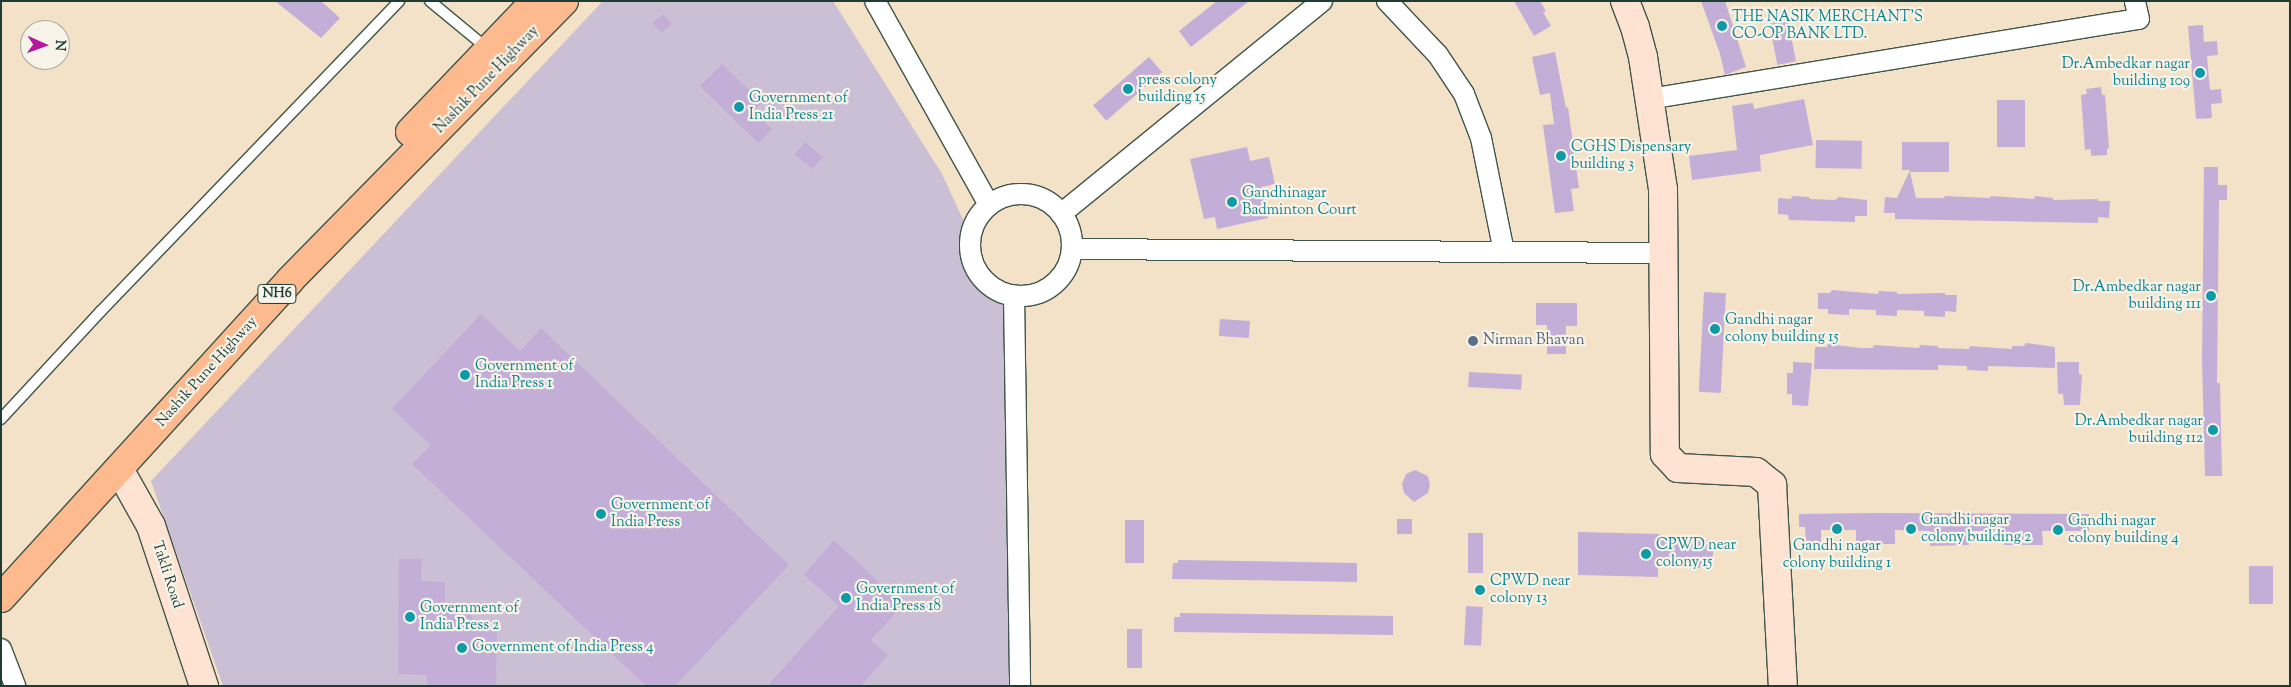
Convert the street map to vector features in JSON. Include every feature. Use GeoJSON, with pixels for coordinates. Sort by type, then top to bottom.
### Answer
{"type":"FeatureCollection","features":[{"type":"Feature","properties":{"kind":"highway","name":"Nashik Pune Highway"},"geometry":{"type":"LineString","coordinates":[[1,570],[250,298],[536,1]]}},
{"type":"Feature","properties":{"kind":"highway","name":"Nashik Pune Highway"},"geometry":{"type":"LineString","coordinates":[[1,598],[290,280],[564,1]]}},
{"type":"Feature","properties":{"kind":"street"},"geometry":{"type":"LineString","coordinates":[[875,1],[989,205]]}},
{"type":"Feature","properties":{"kind":"street"},"geometry":{"type":"LineString","coordinates":[[1061,214],[1322,1]]}},
{"type":"Feature","properties":{"kind":"street"},"geometry":{"type":"LineString","coordinates":[[1387,1],[1438,55],[1464,94],[1481,138],[1504,252]]}},
{"type":"Feature","properties":{"kind":"street"},"geometry":{"type":"LineString","coordinates":[[1625,1],[1640,47],[1663,190],[1666,454],[1678,468],[1756,472],[1772,484],[1783,686]]}},
{"type":"Feature","properties":{"kind":"street"},"geometry":{"type":"LineString","coordinates":[[1649,99],[2139,19],[2135,1]]}},
{"type":"Feature","properties":{"kind":"street"},"geometry":{"type":"LineString","coordinates":[[1023,194],[1037,196],[1056,208],[1068,223],[1072,249],[1067,268],[1058,281],[1040,293],[1020,297],[1000,292],[986,283],[972,262],[971,236],[976,220],[989,205],[1005,196],[1023,194]]}},
{"type":"Feature","properties":{"kind":"street"},"geometry":{"type":"LineString","coordinates":[[1072,249],[1664,253]]}},
{"type":"Feature","properties":{"kind":"street"},"geometry":{"type":"LineString","coordinates":[[1014,296],[1020,686]]}},
{"type":"Feature","properties":{"kind":"street","name":"Takli Road"},"geometry":{"type":"LineString","coordinates":[[120,469],[151,526],[204,686]]}},
{"type":"Feature","properties":{"kind":"street"},"geometry":{"type":"LineString","coordinates":[[1,649],[16,686]]}},
{"type":"Feature","properties":{"kind":"lane"},"geometry":{"type":"LineString","coordinates":[[1,420],[101,311],[399,1]]}},
{"type":"Feature","properties":{"kind":"lane"},"geometry":{"type":"LineString","coordinates":[[430,1],[488,49]]}},
{"type":"Feature","properties":{"kind":"shaded area","name":"Government of India Press"},"geometry":{"type":"Polygon","coordinates":[[[603,1],[833,1],[942,174],[1011,324],[1011,686],[223,686],[151,481],[603,1]]]}},
{"type":"Feature","properties":{"kind":"building"},"geometry":{"type":"Polygon","coordinates":[[[275,1],[321,1],[340,18],[321,38],[275,1]]]}},
{"type":"Feature","properties":{"kind":"building"},"geometry":{"type":"Polygon","coordinates":[[[1217,1],[1249,1],[1191,47],[1179,31],[1217,1]]]}},
{"type":"Feature","properties":{"kind":"building"},"geometry":{"type":"Polygon","coordinates":[[[1514,1],[1540,1],[1546,11],[1543,12],[1551,26],[1534,36],[1514,1]]]}},
{"type":"Feature","properties":{"kind":"building","name":"THE NASIK MERCHANT'S CO-OP BANK LTD."},"geometry":{"type":"Polygon","coordinates":[[[1701,1],[1725,1],[1746,67],[1725,75],[1720,54],[1701,1]]]}},
{"type":"Feature","properties":{"kind":"building"},"geometry":{"type":"Polygon","coordinates":[[[663,14],[672,24],[661,33],[653,23],[663,14]]]}},
{"type":"Feature","properties":{"kind":"building"},"geometry":{"type":"Polygon","coordinates":[[[1788,20],[1796,61],[1777,65],[1769,24],[1788,20]]]}},
{"type":"Feature","properties":{"kind":"building","name":"Dr.Ambedkar nagar building 109"},"geometry":{"type":"Polygon","coordinates":[[[2203,25],[2204,42],[2217,41],[2218,55],[2207,56],[2210,90],[2221,89],[2222,103],[2211,104],[2212,118],[2196,119],[2188,26],[2203,25]]]}},
{"type":"Feature","properties":{"kind":"building","name":"CGHS Dispensary building 3"},"geometry":{"type":"Polygon","coordinates":[[[1555,52],[1566,108],[1568,107],[1579,188],[1571,189],[1574,211],[1555,213],[1543,125],[1554,124],[1550,93],[1540,95],[1532,57],[1555,52]]]}},
{"type":"Feature","properties":{"kind":"building","name":"press colony building 15"},"geometry":{"type":"Polygon","coordinates":[[[1149,57],[1162,72],[1106,121],[1093,106],[1149,57]]]}},
{"type":"Feature","properties":{"kind":"building","name":"Government of India Press 21"},"geometry":{"type":"Polygon","coordinates":[[[722,64],[762,102],[753,111],[772,129],[758,143],[700,86],[722,64]]]}},
{"type":"Feature","properties":{"kind":"building"},"geometry":{"type":"Polygon","coordinates":[[[2101,87],[2102,95],[2105,95],[2109,148],[2107,149],[2107,155],[2091,156],[2091,149],[2085,150],[2081,95],[2087,94],[2086,89],[2101,87]]]}},
{"type":"Feature","properties":{"kind":"building"},"geometry":{"type":"Polygon","coordinates":[[[1804,99],[1813,145],[1760,155],[1761,171],[1692,180],[1689,156],[1737,150],[1732,106],[1753,103],[1754,109],[1804,99]]]}},
{"type":"Feature","properties":{"kind":"building"},"geometry":{"type":"Polygon","coordinates":[[[1997,100],[2025,100],[2025,147],[1997,147],[1997,100]]]}},
{"type":"Feature","properties":{"kind":"building"},"geometry":{"type":"Polygon","coordinates":[[[1816,140],[1862,141],[1862,169],[1816,168],[1816,140]]]}},
{"type":"Feature","properties":{"kind":"building"},"geometry":{"type":"Polygon","coordinates":[[[805,142],[823,157],[812,169],[795,154],[805,142]]]}},
{"type":"Feature","properties":{"kind":"building"},"geometry":{"type":"Polygon","coordinates":[[[1902,142],[1949,142],[1949,172],[1910,172],[1916,198],[1944,198],[1945,196],[1990,198],[1991,196],[2034,199],[2035,196],[2053,198],[2053,200],[2098,199],[2098,201],[2110,201],[2109,218],[2098,217],[2098,223],[1895,219],[1895,213],[1884,213],[1885,197],[1897,198],[1910,170],[1902,170],[1902,142]]]}},
{"type":"Feature","properties":{"kind":"building","name":"Gandhinagar Badminton Court"},"geometry":{"type":"Polygon","coordinates":[[[1247,147],[1250,161],[1269,157],[1275,184],[1261,187],[1268,218],[1217,229],[1215,217],[1204,219],[1190,159],[1247,147]]]}},
{"type":"Feature","properties":{"kind":"building"},"geometry":{"type":"Polygon","coordinates":[[[2204,167],[2218,167],[2218,185],[2227,185],[2227,200],[2219,200],[2217,383],[2220,383],[2222,476],[2205,476],[2202,360],[2204,167]]]}},
{"type":"Feature","properties":{"kind":"building"},"geometry":{"type":"Polygon","coordinates":[[[1792,196],[1809,197],[1810,199],[1836,200],[1838,197],[1867,200],[1867,216],[1855,216],[1855,222],[1789,220],[1788,215],[1778,214],[1778,198],[1791,199],[1792,196]]]}},
{"type":"Feature","properties":{"kind":"building"},"geometry":{"type":"Polygon","coordinates":[[[1832,290],[1878,294],[1879,291],[1897,292],[1897,294],[1945,293],[1945,295],[1957,295],[1956,312],[1945,311],[1945,317],[1924,316],[1924,311],[1897,310],[1897,316],[1876,315],[1876,310],[1849,309],[1849,315],[1828,314],[1828,309],[1818,309],[1818,293],[1830,293],[1832,290]]]}},
{"type":"Feature","properties":{"kind":"building","name":"Gandhi nagar colony building 15"},"geometry":{"type":"Polygon","coordinates":[[[1704,292],[1726,293],[1721,393],[1699,392],[1704,292]]]}},
{"type":"Feature","properties":{"kind":"building"},"geometry":{"type":"Polygon","coordinates":[[[1536,303],[1577,303],[1577,326],[1566,326],[1566,354],[1547,354],[1547,325],[1536,325],[1536,303]]]}},
{"type":"Feature","properties":{"kind":"building","name":"Government of India Press"},"geometry":{"type":"Polygon","coordinates":[[[481,314],[520,351],[541,328],[789,565],[675,686],[646,686],[412,464],[431,445],[392,409],[481,314]]]}},
{"type":"Feature","properties":{"kind":"building"},"geometry":{"type":"Polygon","coordinates":[[[1220,319],[1250,321],[1249,338],[1219,336],[1220,319]]]}},
{"type":"Feature","properties":{"kind":"building"},"geometry":{"type":"Polygon","coordinates":[[[2026,343],[2055,347],[2055,368],[1988,366],[1988,371],[1967,370],[1967,366],[1938,365],[1938,370],[1814,369],[1815,347],[1827,347],[1828,344],[1861,348],[1873,348],[1874,345],[1919,348],[1920,345],[1938,346],[1938,348],[1969,349],[1970,346],[2012,349],[2012,346],[2024,346],[2026,343]]]}},
{"type":"Feature","properties":{"kind":"building"},"geometry":{"type":"Polygon","coordinates":[[[1793,362],[1812,363],[1808,406],[1792,405],[1792,394],[1787,394],[1787,373],[1793,373],[1793,362]]]}},
{"type":"Feature","properties":{"kind":"building"},"geometry":{"type":"Polygon","coordinates":[[[2057,362],[2079,362],[2079,374],[2082,375],[2080,405],[2064,405],[2063,394],[2058,394],[2057,362]]]}},
{"type":"Feature","properties":{"kind":"building"},"geometry":{"type":"Polygon","coordinates":[[[1469,372],[1522,375],[1521,390],[1468,387],[1469,372]]]}},
{"type":"Feature","properties":{"kind":"building"},"geometry":{"type":"Polygon","coordinates":[[[1415,470],[1428,476],[1430,485],[1428,493],[1414,502],[1404,493],[1402,484],[1406,474],[1415,470]]]}},
{"type":"Feature","properties":{"kind":"building"},"geometry":{"type":"Polygon","coordinates":[[[1799,514],[2089,514],[2089,531],[2042,531],[2043,545],[2004,545],[2004,531],[1969,531],[1969,545],[1930,546],[1930,531],[1895,530],[1895,544],[1856,544],[1856,530],[1821,530],[1821,544],[1806,544],[1805,527],[1799,527],[1799,514]]]}},
{"type":"Feature","properties":{"kind":"building"},"geometry":{"type":"Polygon","coordinates":[[[1397,519],[1412,519],[1412,534],[1397,534],[1397,519]]]}},
{"type":"Feature","properties":{"kind":"building"},"geometry":{"type":"Polygon","coordinates":[[[1125,520],[1144,520],[1144,563],[1125,563],[1125,520]]]}},
{"type":"Feature","properties":{"kind":"building","name":"CPWD near colony 15"},"geometry":{"type":"Polygon","coordinates":[[[1578,532],[1660,534],[1659,539],[1713,540],[1713,568],[1658,567],[1658,577],[1578,575],[1578,532]]]}},
{"type":"Feature","properties":{"kind":"building"},"geometry":{"type":"Polygon","coordinates":[[[1468,533],[1483,533],[1483,573],[1468,573],[1468,533]]]}},
{"type":"Feature","properties":{"kind":"building"},"geometry":{"type":"Polygon","coordinates":[[[834,540],[903,605],[871,640],[888,655],[861,686],[767,686],[839,606],[804,575],[834,540]]]}},
{"type":"Feature","properties":{"kind":"building"},"geometry":{"type":"Polygon","coordinates":[[[399,559],[422,559],[421,581],[445,582],[445,609],[472,609],[471,628],[497,628],[496,686],[427,686],[427,675],[398,674],[399,559]]]}},
{"type":"Feature","properties":{"kind":"building"},"geometry":{"type":"Polygon","coordinates":[[[1178,560],[1357,563],[1357,582],[1172,579],[1173,563],[1178,563],[1178,560]]]}},
{"type":"Feature","properties":{"kind":"building"},"geometry":{"type":"Polygon","coordinates":[[[2249,566],[2273,566],[2273,604],[2249,604],[2249,566]]]}},
{"type":"Feature","properties":{"kind":"building"},"geometry":{"type":"Polygon","coordinates":[[[1466,606],[1483,607],[1481,646],[1464,645],[1466,606]]]}},
{"type":"Feature","properties":{"kind":"building"},"geometry":{"type":"Polygon","coordinates":[[[1180,613],[1393,616],[1393,635],[1174,632],[1174,617],[1180,617],[1180,613]]]}},
{"type":"Feature","properties":{"kind":"building"},"geometry":{"type":"Polygon","coordinates":[[[1127,629],[1142,629],[1142,668],[1127,668],[1127,629]]]}},
{"type":"Feature","properties":{"kind":"place","name":"THE NASIK MERCHANT'S CO-OP BANK LTD."},"geometry":{"type":"Point","coordinates":[1722,26]}},
{"type":"Feature","properties":{"kind":"place","name":"Dr.Ambedkar nagar building 109"},"geometry":{"type":"Point","coordinates":[2200,73]}},
{"type":"Feature","properties":{"kind":"place","name":"press colony building 15"},"geometry":{"type":"Point","coordinates":[1128,89]}},
{"type":"Feature","properties":{"kind":"place","name":"Government of India Press 21"},"geometry":{"type":"Point","coordinates":[739,107]}},
{"type":"Feature","properties":{"kind":"place","name":"CGHS Dispensary building 3"},"geometry":{"type":"Point","coordinates":[1561,156]}},
{"type":"Feature","properties":{"kind":"place","name":"Gandhinagar Badminton Court"},"geometry":{"type":"Point","coordinates":[1232,202]}},
{"type":"Feature","properties":{"kind":"place","name":"Dr.Ambedkar nagar building 111"},"geometry":{"type":"Point","coordinates":[2211,296]}},
{"type":"Feature","properties":{"kind":"place","name":"Gandhi nagar colony building 15"},"geometry":{"type":"Point","coordinates":[1715,329]}},
{"type":"Feature","properties":{"kind":"place","name":"Nirman Bhavan"},"geometry":{"type":"Point","coordinates":[1473,341]}},
{"type":"Feature","properties":{"kind":"place","name":"Government of India Press 1"},"geometry":{"type":"Point","coordinates":[465,375]}},
{"type":"Feature","properties":{"kind":"place","name":"Dr.Ambedkar nagar building 112"},"geometry":{"type":"Point","coordinates":[2213,430]}},
{"type":"Feature","properties":{"kind":"place","name":"Government of India Press"},"geometry":{"type":"Point","coordinates":[601,514]}},
{"type":"Feature","properties":{"kind":"place","name":"Gandhi nagar colony building 1"},"geometry":{"type":"Point","coordinates":[1837,529]}},
{"type":"Feature","properties":{"kind":"place","name":"Gandhi nagar colony building 2"},"geometry":{"type":"Point","coordinates":[1911,529]}},
{"type":"Feature","properties":{"kind":"place","name":"Gandhi nagar colony building 4"},"geometry":{"type":"Point","coordinates":[2058,530]}},
{"type":"Feature","properties":{"kind":"place","name":"CPWD near colony 15"},"geometry":{"type":"Point","coordinates":[1646,554]}},
{"type":"Feature","properties":{"kind":"place","name":"CPWD near colony 13"},"geometry":{"type":"Point","coordinates":[1480,590]}},
{"type":"Feature","properties":{"kind":"place","name":"Government of India Press 18"},"geometry":{"type":"Point","coordinates":[846,598]}},
{"type":"Feature","properties":{"kind":"place","name":"Government of India Press 2"},"geometry":{"type":"Point","coordinates":[410,617]}},
{"type":"Feature","properties":{"kind":"place","name":"Government of India Press 4"},"geometry":{"type":"Point","coordinates":[462,648]}}]}
